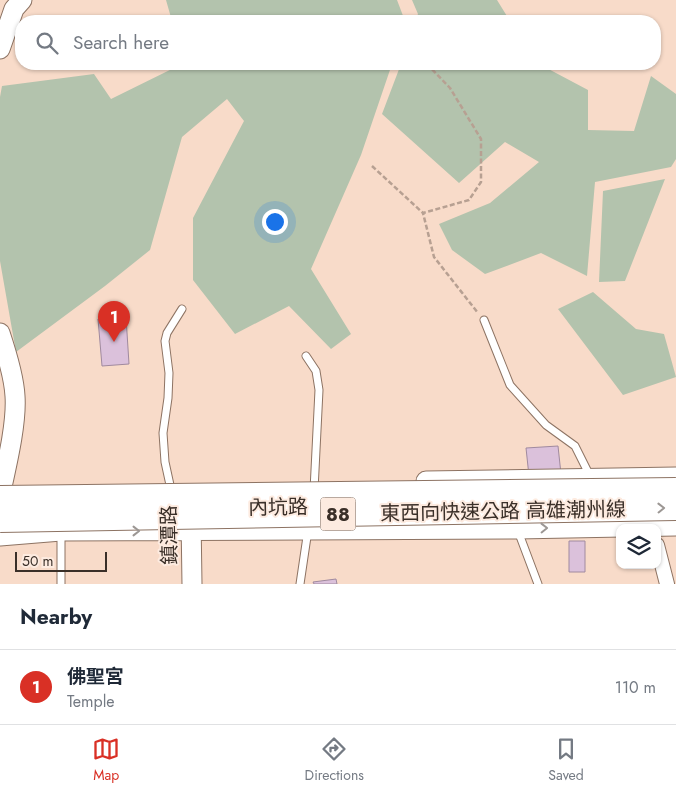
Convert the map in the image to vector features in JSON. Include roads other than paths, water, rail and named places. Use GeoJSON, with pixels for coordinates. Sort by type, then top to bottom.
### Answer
{"type":"FeatureCollection","features":[{"type":"Feature","properties":{"kind":"highway","name":"東西向快速公路 高雄潮州線"},"geometry":{"type":"LineString","coordinates":[[0,495],[676,490]]}},
{"type":"Feature","properties":{"kind":"highway","name":"東西向快速公路 高雄潮州線"},"geometry":{"type":"LineString","coordinates":[[0,520],[676,508]]}},
{"type":"Feature","properties":{"kind":"main road"},"geometry":{"type":"LineString","coordinates":[[0,50],[14,9],[22,0]]}},
{"type":"Feature","properties":{"kind":"main road"},"geometry":{"type":"LineString","coordinates":[[0,333],[5,347],[15,397],[12,435],[0,495]]}},
{"type":"Feature","properties":{"kind":"main road","name":"內坑路"},"geometry":{"type":"LineString","coordinates":[[651,478],[676,472]]}},
{"type":"Feature","properties":{"kind":"main road","name":"內坑路"},"geometry":{"type":"LineString","coordinates":[[0,495],[170,485],[313,492],[591,478],[676,477]]}},
{"type":"Feature","properties":{"kind":"main road","name":"鎮潭路"},"geometry":{"type":"LineString","coordinates":[[191,485],[192,584]]}},
{"type":"Feature","properties":{"kind":"main road","name":"內坑路"},"geometry":{"type":"LineString","coordinates":[[0,536],[61,531],[191,531],[310,520],[517,529],[616,528]]}},
{"type":"Feature","properties":{"kind":"main road","name":"內坑路"},"geometry":{"type":"LineString","coordinates":[[661,527],[676,526]]}},
{"type":"Feature","properties":{"kind":"street"},"geometry":{"type":"LineString","coordinates":[[661,560],[667,584]]}},
{"type":"Feature","properties":{"kind":"lane"},"geometry":{"type":"LineString","coordinates":[[170,485],[164,462],[163,433],[169,373],[165,341],[167,332],[182,309]]}},
{"type":"Feature","properties":{"kind":"lane"},"geometry":{"type":"LineString","coordinates":[[484,320],[510,385],[546,425],[575,446],[591,478]]}},
{"type":"Feature","properties":{"kind":"lane"},"geometry":{"type":"LineString","coordinates":[[306,356],[316,371],[319,390],[313,492]]}},
{"type":"Feature","properties":{"kind":"lane"},"geometry":{"type":"LineString","coordinates":[[300,584],[310,520]]}},
{"type":"Feature","properties":{"kind":"lane"},"geometry":{"type":"LineString","coordinates":[[517,529],[538,584]]}},
{"type":"Feature","properties":{"kind":"lane"},"geometry":{"type":"LineString","coordinates":[[61,531],[61,584]]}},
{"type":"Feature","properties":{"kind":"place","name":"佛聖宮"},"geometry":{"type":"Point","coordinates":[114,342]}}]}
